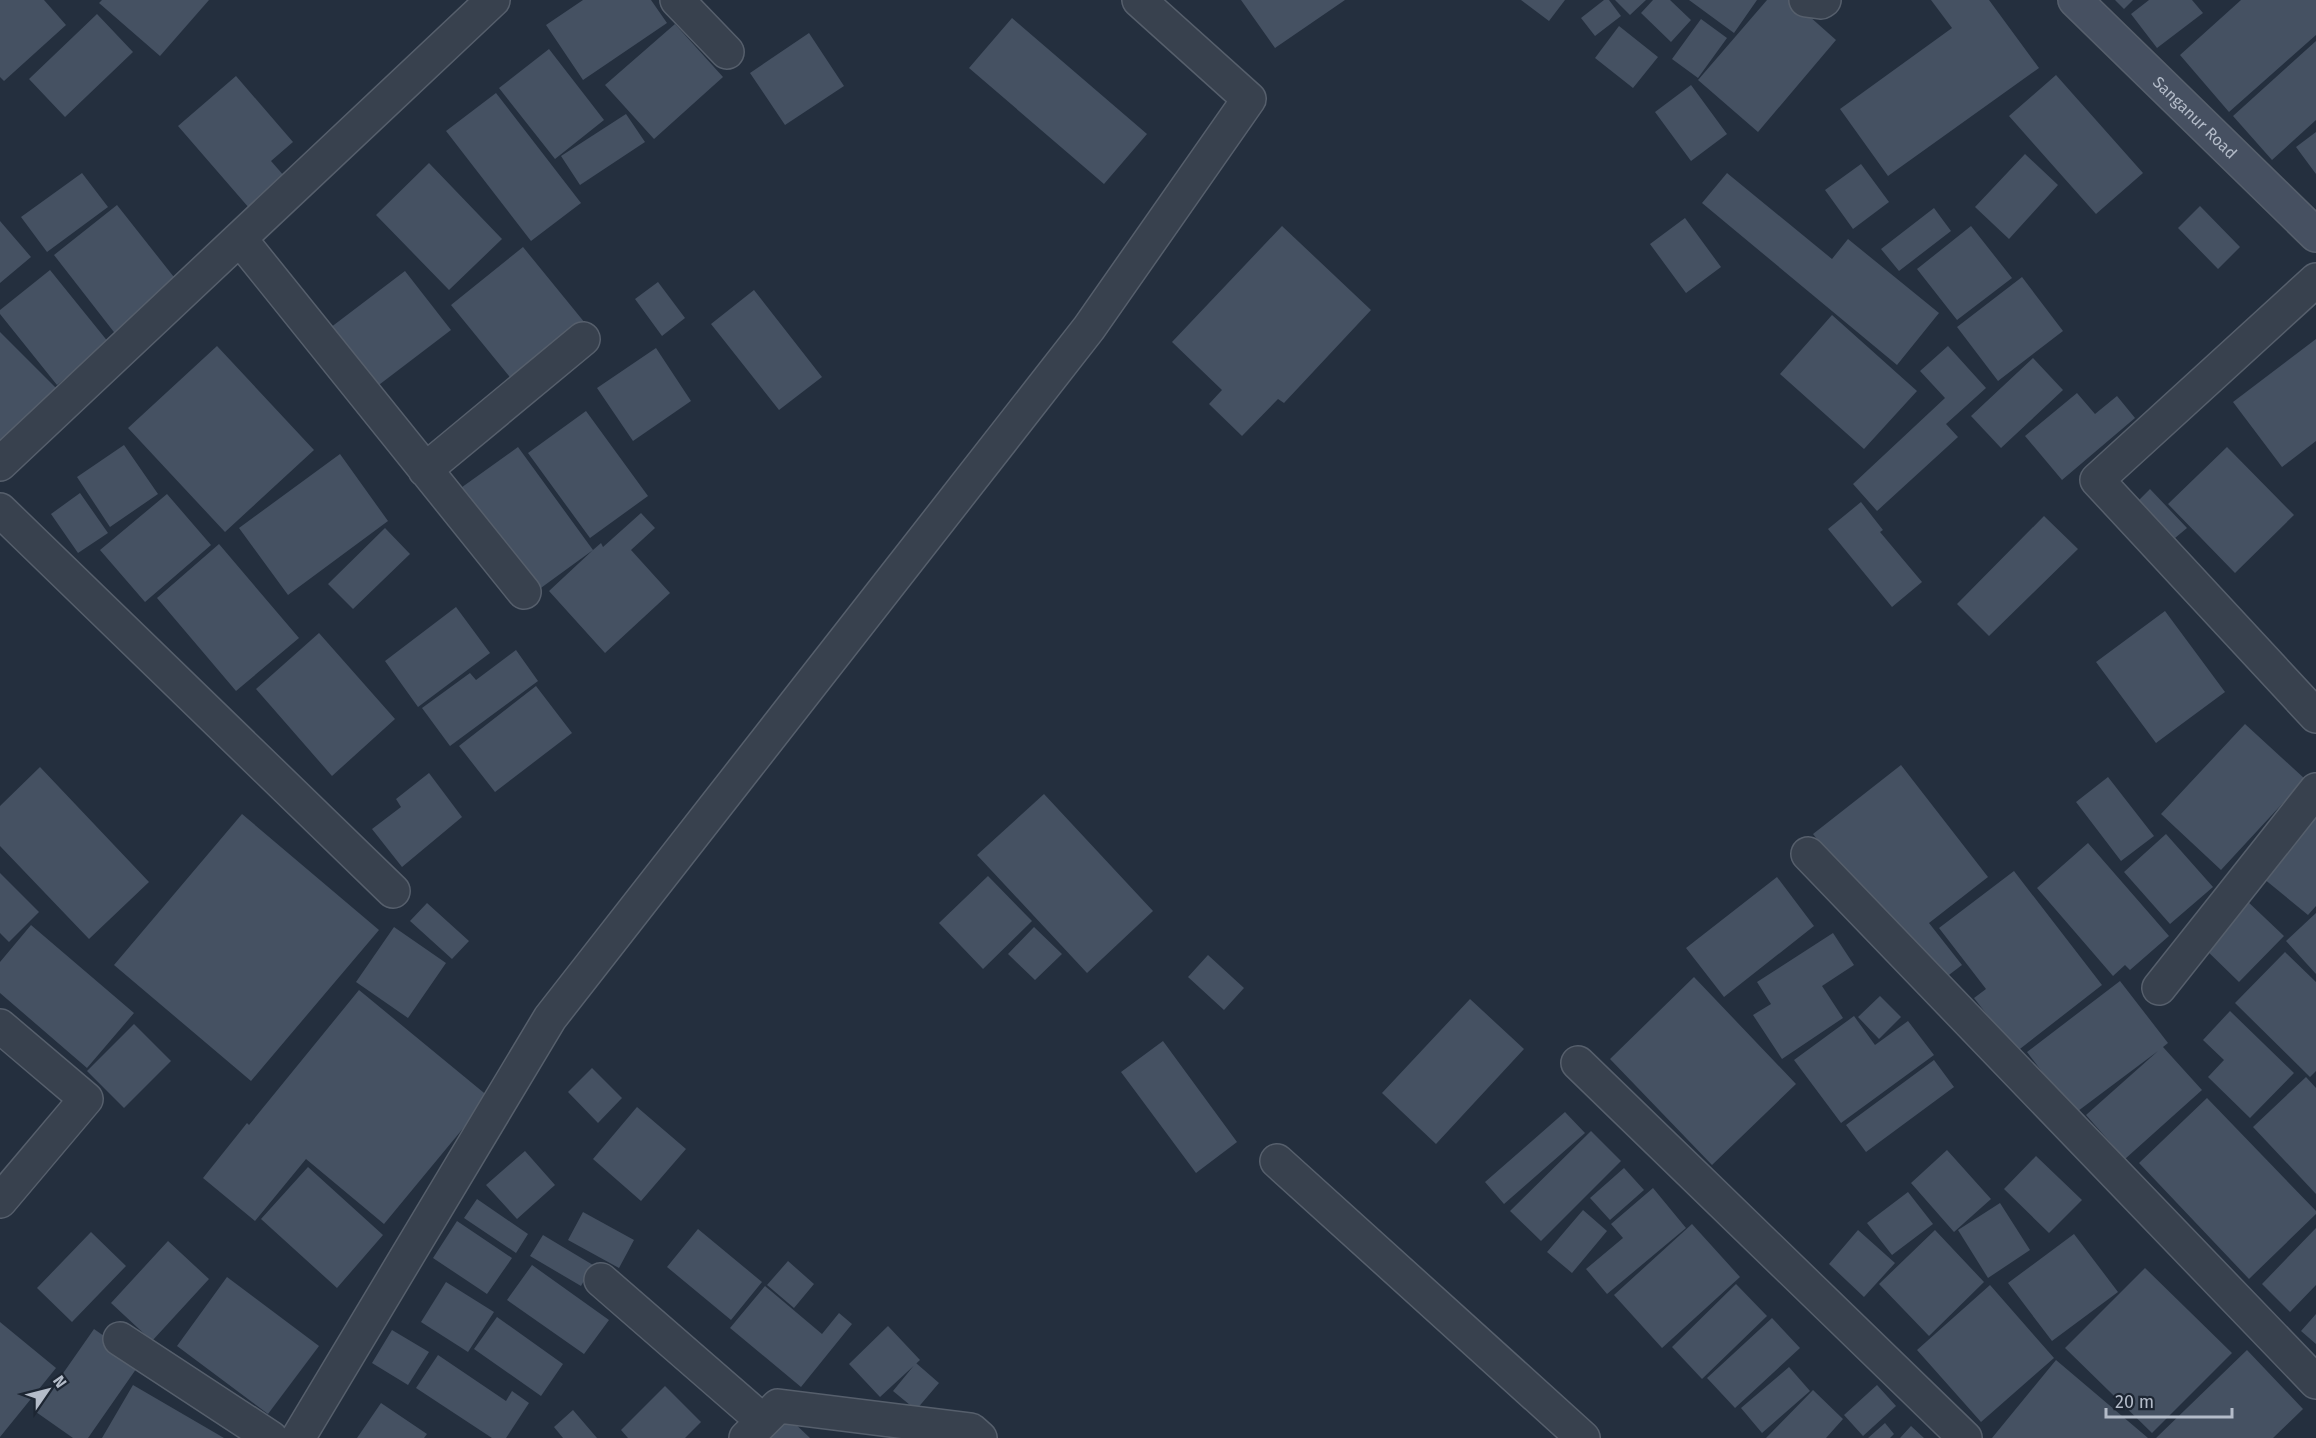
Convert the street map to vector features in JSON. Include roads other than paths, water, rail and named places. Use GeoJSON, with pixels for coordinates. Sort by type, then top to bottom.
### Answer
{"type":"FeatureCollection","features":[{"type":"Feature","properties":{"kind":"main road","name":"Sanganur Road"},"geometry":{"type":"LineString","coordinates":[[2075,0],[2316,235]]}},
{"type":"Feature","properties":{"kind":"street"},"geometry":{"type":"LineString","coordinates":[[0,464],[493,0]]}},
{"type":"Feature","properties":{"kind":"street"},"geometry":{"type":"LineString","coordinates":[[677,0],[726,52]]}},
{"type":"Feature","properties":{"kind":"street"},"geometry":{"type":"LineString","coordinates":[[298,1438],[550,1018],[1089,328],[1249,99],[1139,0]]}},
{"type":"Feature","properties":{"kind":"street"},"geometry":{"type":"LineString","coordinates":[[1806,0],[1821,2],[1824,0]]}},
{"type":"Feature","properties":{"kind":"street"},"geometry":{"type":"LineString","coordinates":[[240,238],[524,592]]}},
{"type":"Feature","properties":{"kind":"street"},"geometry":{"type":"LineString","coordinates":[[2316,280],[2097,480],[2316,716]]}},
{"type":"Feature","properties":{"kind":"street"},"geometry":{"type":"LineString","coordinates":[[426,470],[583,339]]}},
{"type":"Feature","properties":{"kind":"street"},"geometry":{"type":"LineString","coordinates":[[0,510],[393,891]]}},
{"type":"Feature","properties":{"kind":"street"},"geometry":{"type":"LineString","coordinates":[[2159,988],[2316,790]]}},
{"type":"Feature","properties":{"kind":"street"},"geometry":{"type":"LineString","coordinates":[[1808,854],[2316,1382]]}},
{"type":"Feature","properties":{"kind":"street"},"geometry":{"type":"LineString","coordinates":[[0,1026],[86,1099],[0,1201]]}},
{"type":"Feature","properties":{"kind":"street"},"geometry":{"type":"LineString","coordinates":[[1578,1063],[1965,1438]]}},
{"type":"Feature","properties":{"kind":"street"},"geometry":{"type":"LineString","coordinates":[[1276,1161],[1583,1438]]}},
{"type":"Feature","properties":{"kind":"street"},"geometry":{"type":"LineString","coordinates":[[601,1280],[754,1430],[778,1406],[971,1430],[980,1438]]}},
{"type":"Feature","properties":{"kind":"street"},"geometry":{"type":"LineString","coordinates":[[120,1339],[271,1438]]}}]}
